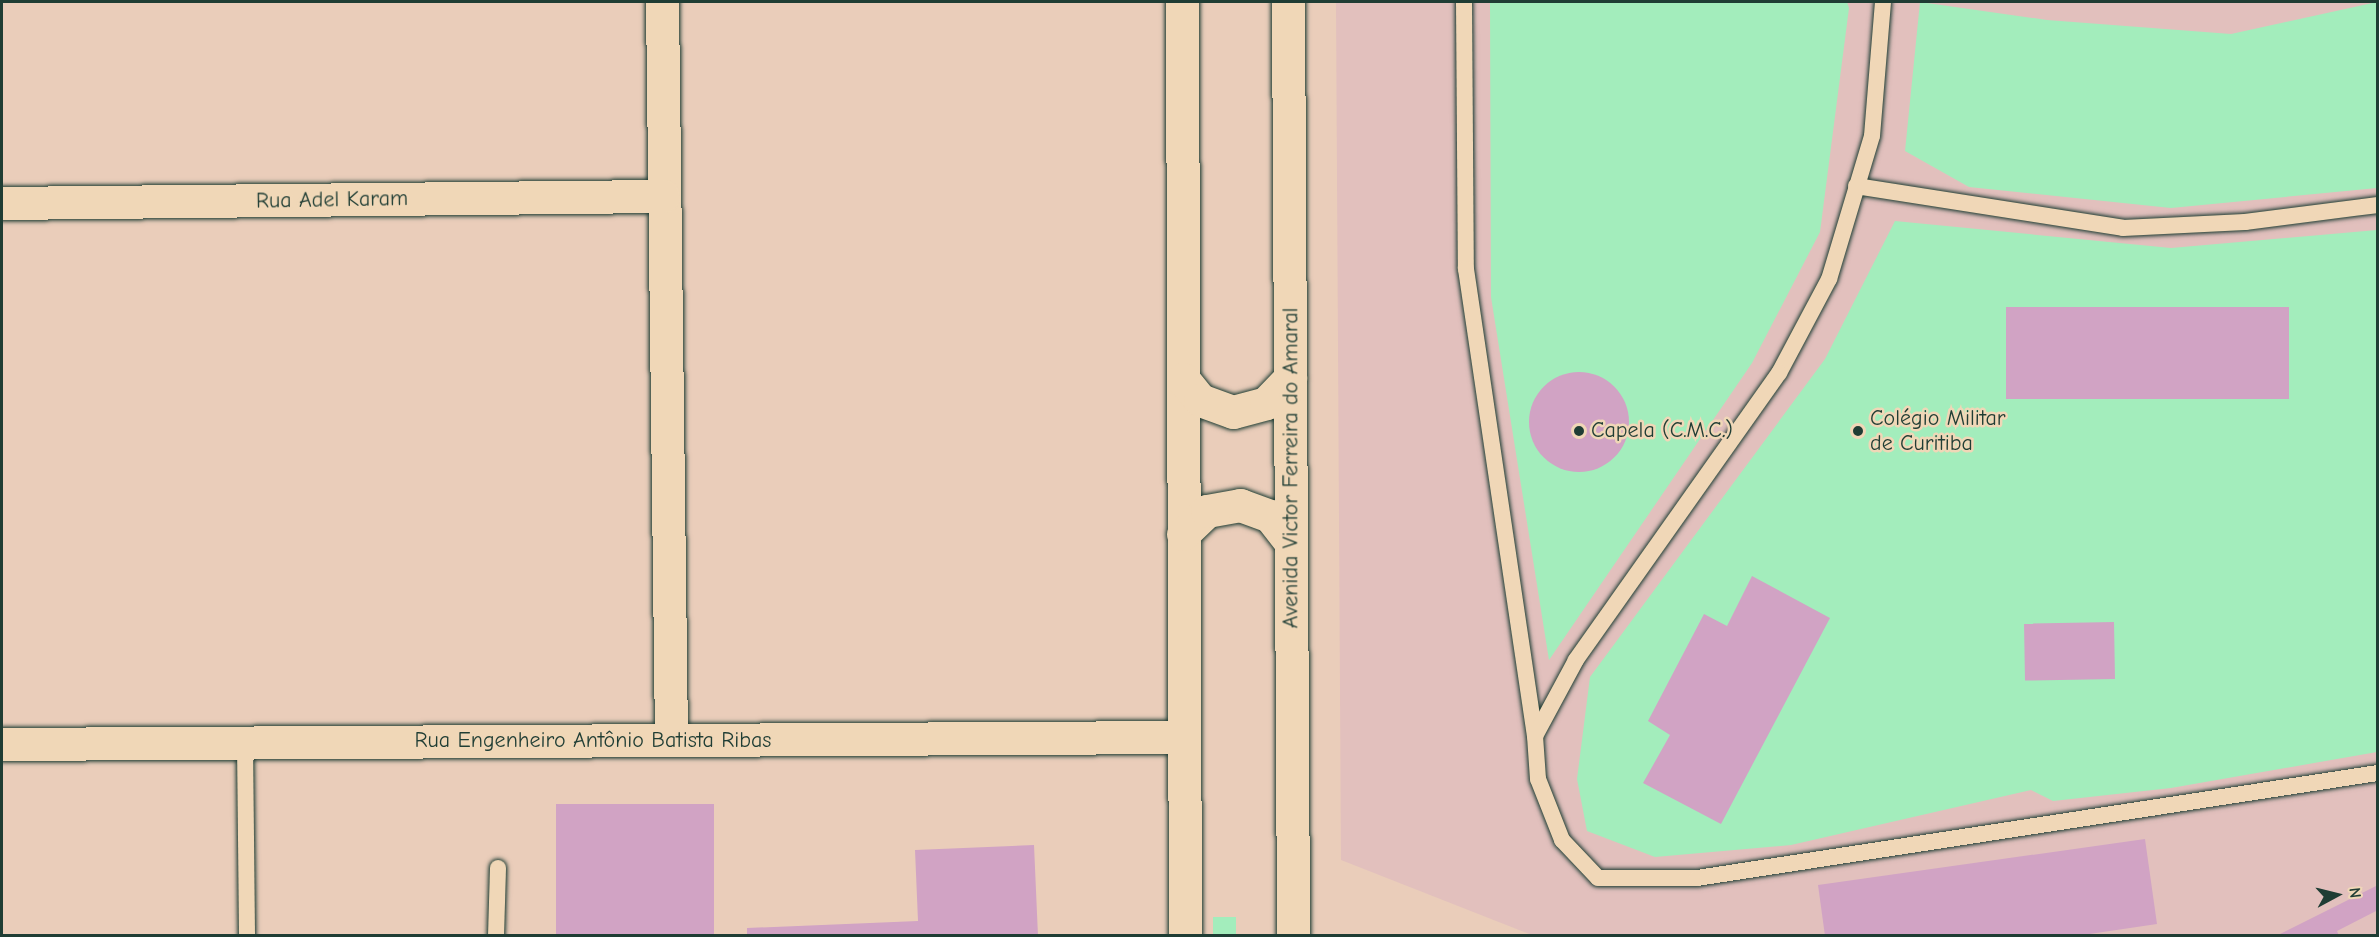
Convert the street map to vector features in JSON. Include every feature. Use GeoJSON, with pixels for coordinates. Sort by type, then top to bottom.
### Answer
{"type":"FeatureCollection","features":[{"type":"Feature","properties":{"kind":"main road"},"geometry":{"type":"LineString","coordinates":[[662,2],[671,740]]}},
{"type":"Feature","properties":{"kind":"main road"},"geometry":{"type":"LineString","coordinates":[[1182,2],[1185,936]]}},
{"type":"Feature","properties":{"kind":"main road","name":"Avenida Victor Ferreira do Amaral"},"geometry":{"type":"LineString","coordinates":[[1288,2],[1293,936]]}},
{"type":"Feature","properties":{"kind":"main road","name":"Rua Adel Karam"},"geometry":{"type":"LineString","coordinates":[[2,204],[663,196]]}},
{"type":"Feature","properties":{"kind":"main road"},"geometry":{"type":"LineString","coordinates":[[1183,379],[1200,400],[1233,412],[1266,404],[1290,378]]}},
{"type":"Feature","properties":{"kind":"main road"},"geometry":{"type":"LineString","coordinates":[[1183,534],[1207,511],[1240,505],[1270,516],[1291,543]]}},
{"type":"Feature","properties":{"kind":"main road","name":"Rua Engenheiro Antônio Batista Ribas"},"geometry":{"type":"LineString","coordinates":[[2,744],[1184,737]]}},
{"type":"Feature","properties":{"kind":"lane"},"geometry":{"type":"LineString","coordinates":[[1464,2],[1466,269],[1535,736],[1538,779],[1562,840],[1598,878],[1697,878],[2378,773]]}},
{"type":"Feature","properties":{"kind":"lane"},"geometry":{"type":"LineString","coordinates":[[1535,736],[1576,660],[1779,373],[1829,279],[1872,136],[1883,2]]}},
{"type":"Feature","properties":{"kind":"lane"},"geometry":{"type":"LineString","coordinates":[[1856,186],[2123,228],[2245,222],[2378,205]]}},
{"type":"Feature","properties":{"kind":"lane"},"geometry":{"type":"LineString","coordinates":[[245,742],[247,936]]}},
{"type":"Feature","properties":{"kind":"lane"},"geometry":{"type":"LineString","coordinates":[[496,936],[498,868]]}},
{"type":"Feature","properties":{"kind":"shaded area","name":"Colégio Militar de Curitiba"},"geometry":{"type":"Polygon","coordinates":[[[1336,2],[2377,2],[2377,935],[1532,935],[1341,860],[1336,2]]]}},
{"type":"Feature","properties":{"kind":"green space"},"geometry":{"type":"Polygon","coordinates":[[[1490,2],[1847,2],[1849,8],[1820,232],[1752,363],[1549,660],[1491,297],[1490,2]]]}},
{"type":"Feature","properties":{"kind":"green space"},"geometry":{"type":"Polygon","coordinates":[[[1920,2],[2047,20],[2231,34],[2377,2],[2377,188],[2171,208],[1969,187],[1905,151],[1920,2]]]}},
{"type":"Feature","properties":{"kind":"green space"},"geometry":{"type":"Polygon","coordinates":[[[1895,221],[2171,248],[2377,230],[2377,752],[2171,788],[2053,801],[2031,790],[1791,845],[1655,857],[1587,831],[1577,779],[1590,677],[1825,359],[1895,221]]]}},
{"type":"Feature","properties":{"kind":"green space"},"geometry":{"type":"Polygon","coordinates":[[[1213,917],[1236,917],[1236,935],[1213,935],[1213,917]]]}},
{"type":"Feature","properties":{"kind":"building"},"geometry":{"type":"Polygon","coordinates":[[[2006,307],[2289,307],[2289,399],[2006,399],[2006,307]]]}},
{"type":"Feature","properties":{"kind":"building","name":"Capela (C.M.C.)"},"geometry":{"type":"Polygon","coordinates":[[[1579,372],[1607,380],[1621,394],[1629,422],[1621,450],[1607,464],[1579,472],[1551,464],[1537,450],[1529,422],[1537,394],[1551,380],[1579,372]]]}},
{"type":"Feature","properties":{"kind":"building"},"geometry":{"type":"Polygon","coordinates":[[[1752,576],[1830,618],[1721,824],[1643,783],[1670,735],[1648,721],[1704,614],[1727,626],[1752,576]]]}},
{"type":"Feature","properties":{"kind":"building"},"geometry":{"type":"Polygon","coordinates":[[[2114,622],[2115,679],[2025,681],[2024,624],[2114,622]]]}},
{"type":"Feature","properties":{"kind":"building"},"geometry":{"type":"Polygon","coordinates":[[[556,804],[714,804],[714,936],[556,936],[556,804]]]}},
{"type":"Feature","properties":{"kind":"building"},"geometry":{"type":"Polygon","coordinates":[[[2145,839],[2157,924],[2076,936],[1825,936],[1818,885],[2145,839]]]}},
{"type":"Feature","properties":{"kind":"building"},"geometry":{"type":"Polygon","coordinates":[[[1034,845],[1038,936],[747,936],[747,928],[918,921],[915,850],[1034,845]]]}},
{"type":"Feature","properties":{"kind":"building"},"geometry":{"type":"Polygon","coordinates":[[[2378,885],[2378,910],[2337,931],[2339,936],[2276,936],[2378,885]]]}},
{"type":"Feature","properties":{"kind":"place","name":"Capela (C.M.C.)"},"geometry":{"type":"Point","coordinates":[1579,431]}},
{"type":"Feature","properties":{"kind":"place","name":"Colégio Militar de Curitiba"},"geometry":{"type":"Point","coordinates":[1858,431]}}]}
